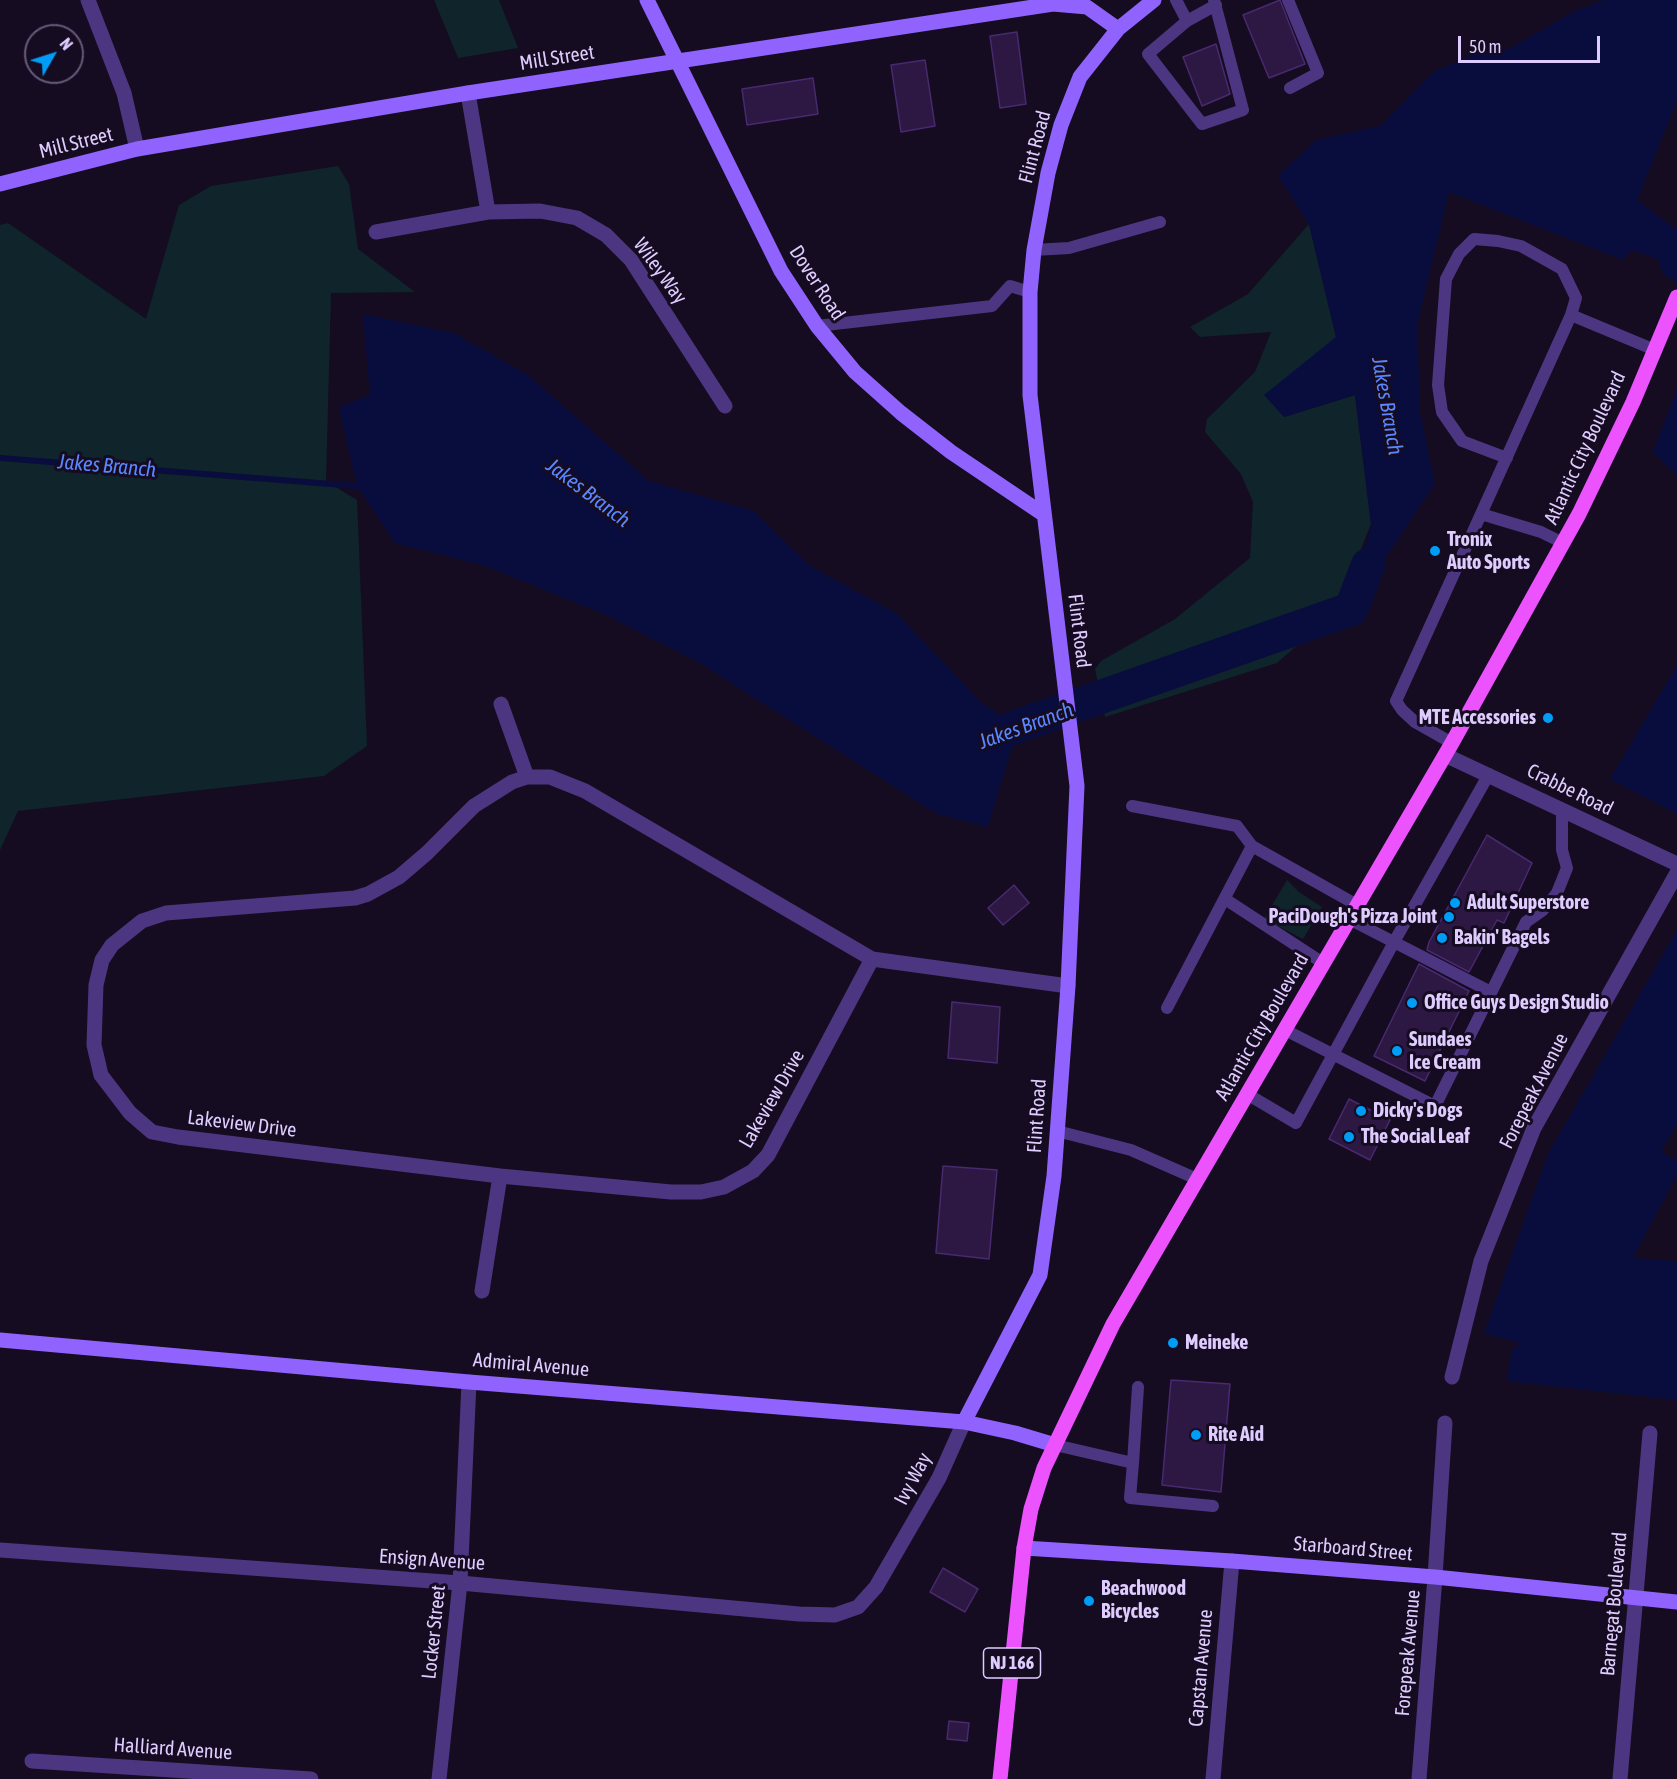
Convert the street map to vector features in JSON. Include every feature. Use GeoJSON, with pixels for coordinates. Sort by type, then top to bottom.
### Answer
{"type":"FeatureCollection","features":[{"type":"Feature","properties":{"kind":"main road","name":"Atlantic City Boulevard"},"geometry":{"type":"LineString","coordinates":[[1000,1779],[1024,1548],[1031,1509],[1044,1468],[1113,1324],[1449,749],[1579,514],[1633,402],[1677,297]]}},
{"type":"Feature","properties":{"kind":"street"},"geometry":{"type":"LineString","coordinates":[[88,0],[124,93],[137,149]]}},
{"type":"Feature","properties":{"kind":"street","name":"Dover Road"},"geometry":{"type":"LineString","coordinates":[[648,0],[781,271],[817,326],[855,372],[901,413],[951,452],[1043,514]]}},
{"type":"Feature","properties":{"kind":"street","name":"Flint Road"},"geometry":{"type":"LineString","coordinates":[[994,1364],[1040,1275],[1048,1226],[1068,986],[1077,786],[1030,395],[1030,292],[1034,250],[1048,173],[1061,125],[1080,77],[1118,29],[1154,0]]}},
{"type":"Feature","properties":{"kind":"street","name":"Mill Street"},"geometry":{"type":"LineString","coordinates":[[0,184],[137,149],[468,93],[1049,2],[1087,7],[1118,29]]}},
{"type":"Feature","properties":{"kind":"street"},"geometry":{"type":"LineString","coordinates":[[468,93],[488,212]]}},
{"type":"Feature","properties":{"kind":"street","name":"Wiley Way"},"geometry":{"type":"LineString","coordinates":[[376,232],[488,212],[540,211],[577,218],[606,235],[631,260],[725,406]]}},
{"type":"Feature","properties":{"kind":"street"},"geometry":{"type":"LineString","coordinates":[[501,704],[527,777],[550,777],[585,791],[872,959],[1068,986]]}},
{"type":"Feature","properties":{"kind":"street","name":"Crabbe Road"},"geometry":{"type":"LineString","coordinates":[[1449,749],[1489,774],[1677,864]]}},
{"type":"Feature","properties":{"kind":"street","name":"Lakeview Drive"},"geometry":{"type":"LineString","coordinates":[[527,777],[512,782],[474,806],[427,853],[399,877],[368,894],[355,898],[166,913],[142,921],[112,945],[102,960],[96,985],[94,1046],[101,1075],[130,1113],[152,1132],[178,1137],[500,1176],[671,1192],[700,1192],[724,1187],[753,1171],[768,1155],[872,959]]}},
{"type":"Feature","properties":{"kind":"street","name":"Forepeak Avenue"},"geometry":{"type":"LineString","coordinates":[[1452,1377],[1481,1261],[1534,1128],[1677,873]]}},
{"type":"Feature","properties":{"kind":"street"},"geometry":{"type":"LineString","coordinates":[[482,1291],[500,1176]]}},
{"type":"Feature","properties":{"kind":"street","name":"Admiral Avenue"},"geometry":{"type":"LineString","coordinates":[[0,1340],[469,1382],[964,1422],[1015,1433],[1055,1445]]}},
{"type":"Feature","properties":{"kind":"street","name":"Ivy Way"},"geometry":{"type":"LineString","coordinates":[[858,1607],[876,1587],[939,1478],[964,1422],[994,1364]]}},
{"type":"Feature","properties":{"kind":"street","name":"Locker Street"},"geometry":{"type":"LineString","coordinates":[[439,1779],[460,1583],[469,1382]]}},
{"type":"Feature","properties":{"kind":"street","name":"Forepeak Avenue"},"geometry":{"type":"LineString","coordinates":[[1419,1779],[1445,1423]]}},
{"type":"Feature","properties":{"kind":"street","name":"Barnegat Boulevard"},"geometry":{"type":"LineString","coordinates":[[1620,1779],[1650,1433]]}},
{"type":"Feature","properties":{"kind":"street","name":"Starboard Street"},"geometry":{"type":"LineString","coordinates":[[1024,1548],[1435,1577],[1677,1602]]}},
{"type":"Feature","properties":{"kind":"street","name":"Ensign Avenue"},"geometry":{"type":"LineString","coordinates":[[0,1550],[460,1583],[800,1614],[836,1615],[858,1607]]}},
{"type":"Feature","properties":{"kind":"street","name":"Capstan Avenue"},"geometry":{"type":"LineString","coordinates":[[1213,1779],[1232,1561]]}},
{"type":"Feature","properties":{"kind":"street","name":"Halliard Avenue"},"geometry":{"type":"LineString","coordinates":[[32,1761],[311,1779]]}},
{"type":"Feature","properties":{"kind":"lane"},"geometry":{"type":"LineString","coordinates":[[1176,0],[1187,21]]}},
{"type":"Feature","properties":{"kind":"lane"},"geometry":{"type":"LineString","coordinates":[[1288,0],[1318,73],[1290,88]]}},
{"type":"Feature","properties":{"kind":"lane"},"geometry":{"type":"LineString","coordinates":[[1215,3],[1243,110],[1202,124],[1148,54],[1187,21],[1215,3]]}},
{"type":"Feature","properties":{"kind":"lane"},"geometry":{"type":"LineString","coordinates":[[1034,250],[1070,248],[1160,222]]}},
{"type":"Feature","properties":{"kind":"lane"},"geometry":{"type":"LineString","coordinates":[[1449,749],[1415,722],[1396,701],[1507,458],[1571,315],[1576,298],[1562,269],[1521,246],[1474,239],[1459,254],[1446,279],[1438,385],[1442,412],[1462,441],[1507,458]]}},
{"type":"Feature","properties":{"kind":"lane"},"geometry":{"type":"LineString","coordinates":[[817,326],[992,306],[1010,286],[1030,292]]}},
{"type":"Feature","properties":{"kind":"lane"},"geometry":{"type":"LineString","coordinates":[[1571,315],[1655,350]]}},
{"type":"Feature","properties":{"kind":"lane"},"geometry":{"type":"LineString","coordinates":[[1481,514],[1540,532],[1563,543]]}},
{"type":"Feature","properties":{"kind":"lane"},"geometry":{"type":"LineString","coordinates":[[1247,1094],[1296,1123],[1394,942],[1489,774]]}},
{"type":"Feature","properties":{"kind":"lane"},"geometry":{"type":"LineString","coordinates":[[1132,806],[1237,826],[1252,846],[1357,905]]}},
{"type":"Feature","properties":{"kind":"lane"},"geometry":{"type":"LineString","coordinates":[[1285,1030],[1435,1106],[1526,922],[1543,910],[1557,893],[1568,868],[1562,850],[1562,810]]}},
{"type":"Feature","properties":{"kind":"lane"},"geometry":{"type":"LineString","coordinates":[[1167,1008],[1252,846]]}},
{"type":"Feature","properties":{"kind":"lane"},"geometry":{"type":"LineString","coordinates":[[1225,899],[1323,963]]}},
{"type":"Feature","properties":{"kind":"lane"},"geometry":{"type":"LineString","coordinates":[[1349,919],[1491,992]]}},
{"type":"Feature","properties":{"kind":"lane"},"geometry":{"type":"LineString","coordinates":[[1057,1131],[1131,1150],[1197,1179]]}},
{"type":"Feature","properties":{"kind":"lane"},"geometry":{"type":"LineString","coordinates":[[1138,1387],[1130,1498],[1213,1506]]}},
{"type":"Feature","properties":{"kind":"lane"},"geometry":{"type":"LineString","coordinates":[[1055,1445],[1132,1463]]}},
{"type":"Feature","properties":{"kind":"shaded area"},"geometry":{"type":"Polygon","coordinates":[[[434,0],[499,0],[518,48],[458,58],[434,0]]]}},
{"type":"Feature","properties":{"kind":"shaded area"},"geometry":{"type":"Polygon","coordinates":[[[338,166],[349,184],[358,249],[415,292],[331,293],[326,481],[357,500],[367,746],[324,776],[18,811],[0,850],[0,225],[8,223],[146,319],[179,205],[211,186],[338,166]]]}},
{"type":"Feature","properties":{"kind":"shaded area"},"geometry":{"type":"Polygon","coordinates":[[[1309,224],[1336,337],[1284,417],[1355,395],[1371,524],[1336,611],[1277,663],[1105,717],[1095,669],[1101,661],[1175,619],[1250,558],[1253,502],[1241,474],[1205,432],[1207,419],[1255,372],[1271,332],[1200,337],[1190,327],[1248,294],[1309,224]]]}},
{"type":"Feature","properties":{"kind":"shaded area"},"geometry":{"type":"Polygon","coordinates":[[[1287,880],[1299,892],[1322,907],[1303,939],[1264,919],[1287,880]]]}},
{"type":"Feature","properties":{"kind":"water"},"geometry":{"type":"Polygon","coordinates":[[[1603,0],[1677,0],[1677,101],[1637,200],[1677,230],[1677,283],[1662,273],[1658,259],[1632,250],[1623,260],[1449,192],[1417,325],[1420,412],[1435,484],[1351,609],[1371,524],[1355,395],[1284,417],[1264,395],[1336,337],[1309,224],[1278,176],[1316,140],[1380,126],[1433,72],[1475,54],[1507,50],[1573,12],[1603,0]]]}},
{"type":"Feature","properties":{"kind":"water"},"geometry":{"type":"Polygon","coordinates":[[[363,314],[454,333],[528,375],[649,481],[754,511],[810,566],[896,613],[983,704],[1018,726],[988,827],[937,814],[700,663],[606,615],[486,566],[395,543],[357,486],[339,407],[370,395],[363,314]]]}},
{"type":"Feature","properties":{"kind":"water"},"geometry":{"type":"Polygon","coordinates":[[[1677,388],[1677,475],[1653,452],[1677,388]]]}},
{"type":"Feature","properties":{"kind":"water"},"geometry":{"type":"Polygon","coordinates":[[[1677,665],[1677,814],[1610,779],[1677,665]]]}},
{"type":"Feature","properties":{"kind":"water"},"geometry":{"type":"Polygon","coordinates":[[[1677,930],[1677,1124],[1661,1152],[1677,1161],[1677,1175],[1633,1258],[1677,1261],[1677,1400],[1507,1381],[1512,1349],[1519,1343],[1484,1333],[1548,1154],[1677,930]]]}},
{"type":"Feature","properties":{"kind":"building"},"geometry":{"type":"Polygon","coordinates":[[[1280,0],[1305,64],[1269,78],[1243,15],[1280,0]]]}},
{"type":"Feature","properties":{"kind":"building"},"geometry":{"type":"Polygon","coordinates":[[[1017,32],[1026,104],[1000,108],[990,36],[1017,32]]]}},
{"type":"Feature","properties":{"kind":"building"},"geometry":{"type":"Polygon","coordinates":[[[1216,44],[1230,94],[1202,106],[1183,57],[1216,44]]]}},
{"type":"Feature","properties":{"kind":"building"},"geometry":{"type":"Polygon","coordinates":[[[925,60],[935,126],[901,132],[891,65],[925,60]]]}},
{"type":"Feature","properties":{"kind":"building"},"geometry":{"type":"Polygon","coordinates":[[[813,78],[818,114],[747,125],[742,89],[813,78]]]}},
{"type":"Feature","properties":{"kind":"building"},"geometry":{"type":"Polygon","coordinates":[[[1487,835],[1532,863],[1504,923],[1497,920],[1469,972],[1427,950],[1429,942],[1487,835]]]}},
{"type":"Feature","properties":{"kind":"building"},"geometry":{"type":"Polygon","coordinates":[[[1014,885],[1029,903],[1003,925],[988,908],[1014,885]]]}},
{"type":"Feature","properties":{"kind":"building"},"geometry":{"type":"Polygon","coordinates":[[[1419,964],[1469,991],[1425,1081],[1374,1056],[1419,964]]]}},
{"type":"Feature","properties":{"kind":"building"},"geometry":{"type":"Polygon","coordinates":[[[952,1002],[1000,1007],[997,1063],[948,1058],[952,1002]]]}},
{"type":"Feature","properties":{"kind":"building"},"geometry":{"type":"Polygon","coordinates":[[[1349,1099],[1390,1120],[1370,1160],[1329,1139],[1349,1099]]]}},
{"type":"Feature","properties":{"kind":"building"},"geometry":{"type":"Polygon","coordinates":[[[943,1166],[997,1170],[989,1259],[936,1253],[943,1166]]]}},
{"type":"Feature","properties":{"kind":"building","name":"Rite Aid"},"geometry":{"type":"Polygon","coordinates":[[[1171,1380],[1230,1384],[1221,1492],[1162,1485],[1171,1380]]]}},
{"type":"Feature","properties":{"kind":"building"},"geometry":{"type":"Polygon","coordinates":[[[943,1568],[978,1589],[965,1612],[930,1592],[943,1568]]]}},
{"type":"Feature","properties":{"kind":"building"},"geometry":{"type":"Polygon","coordinates":[[[949,1721],[969,1723],[967,1741],[947,1739],[949,1721]]]}},
{"type":"Feature","properties":{"kind":"waterway","name":"Jakes Branch"},"geometry":{"type":"LineString","coordinates":[[0,458],[357,486]]}},
{"type":"Feature","properties":{"kind":"waterway","name":"Jakes Branch"},"geometry":{"type":"LineString","coordinates":[[974,745],[1018,726],[1351,609],[1368,565]]}},
{"type":"Feature","properties":{"kind":"place","name":"Tronix Auto Sports"},"geometry":{"type":"Point","coordinates":[1435,551]}},
{"type":"Feature","properties":{"kind":"place","name":"MTE Accessories"},"geometry":{"type":"Point","coordinates":[1548,718]}},
{"type":"Feature","properties":{"kind":"place","name":"Adult Superstore"},"geometry":{"type":"Point","coordinates":[1455,903]}},
{"type":"Feature","properties":{"kind":"place","name":"PaciDough's Pizza Joint"},"geometry":{"type":"Point","coordinates":[1449,917]}},
{"type":"Feature","properties":{"kind":"place","name":"Bakin' Bagels"},"geometry":{"type":"Point","coordinates":[1442,938]}},
{"type":"Feature","properties":{"kind":"place","name":"Office Guys Design Studio"},"geometry":{"type":"Point","coordinates":[1412,1003]}},
{"type":"Feature","properties":{"kind":"place","name":"Sundaes Ice Cream"},"geometry":{"type":"Point","coordinates":[1397,1051]}},
{"type":"Feature","properties":{"kind":"place","name":"Dicky's Dogs"},"geometry":{"type":"Point","coordinates":[1361,1111]}},
{"type":"Feature","properties":{"kind":"place","name":"The Social Leaf"},"geometry":{"type":"Point","coordinates":[1349,1137]}},
{"type":"Feature","properties":{"kind":"place","name":"Meineke"},"geometry":{"type":"Point","coordinates":[1173,1343]}},
{"type":"Feature","properties":{"kind":"place","name":"Rite Aid"},"geometry":{"type":"Point","coordinates":[1196,1435]}},
{"type":"Feature","properties":{"kind":"place","name":"Beachwood Bicycles"},"geometry":{"type":"Point","coordinates":[1089,1601]}}]}
